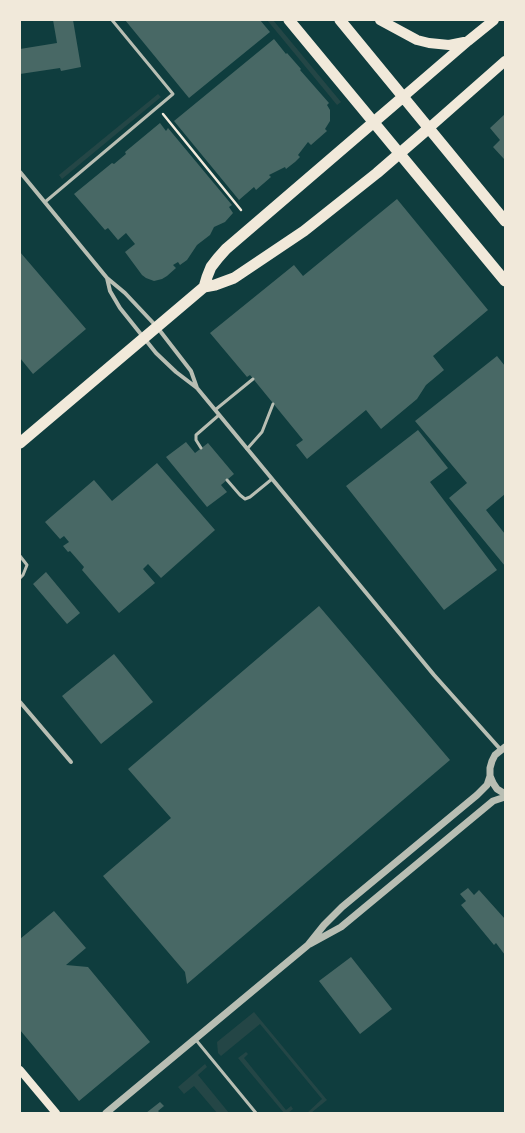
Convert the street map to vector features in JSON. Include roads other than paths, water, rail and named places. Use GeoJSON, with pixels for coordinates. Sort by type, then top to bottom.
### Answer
{"type":"FeatureCollection","features":[{"type":"Feature","properties":{"kind":"highway"},"geometry":{"type":"LineString","coordinates":[[289,20],[505,281]]}},
{"type":"Feature","properties":{"kind":"highway"},"geometry":{"type":"LineString","coordinates":[[340,20],[505,221]]}},
{"type":"Feature","properties":{"kind":"highway"},"geometry":{"type":"LineString","coordinates":[[204,287],[211,267],[226,249],[403,96]]}},
{"type":"Feature","properties":{"kind":"highway"},"geometry":{"type":"LineString","coordinates":[[20,443],[204,287],[215,285],[234,278],[278,250],[400,154],[429,128]]}},
{"type":"Feature","properties":{"kind":"main road"},"geometry":{"type":"LineString","coordinates":[[380,20],[417,40],[429,43],[449,45],[468,40]]}},
{"type":"Feature","properties":{"kind":"main road"},"geometry":{"type":"LineString","coordinates":[[403,96],[468,40],[494,20]]}},
{"type":"Feature","properties":{"kind":"main road"},"geometry":{"type":"LineString","coordinates":[[429,128],[505,61]]}},
{"type":"Feature","properties":{"kind":"main road"},"geometry":{"type":"LineString","coordinates":[[20,1070],[56,1113]]}},
{"type":"Feature","properties":{"kind":"street"},"geometry":{"type":"LineString","coordinates":[[20,172],[107,278],[125,293],[157,327],[190,370],[197,388]]}},
{"type":"Feature","properties":{"kind":"street"},"geometry":{"type":"LineString","coordinates":[[106,1113],[308,945],[324,925],[342,907],[477,795],[486,785],[490,776],[490,768],[495,755],[503,748],[434,675],[197,388],[182,378],[167,364],[144,338],[114,299],[110,292],[107,278]]}},
{"type":"Feature","properties":{"kind":"street"},"geometry":{"type":"LineString","coordinates":[[20,702],[71,762]]}},
{"type":"Feature","properties":{"kind":"street"},"geometry":{"type":"LineString","coordinates":[[490,776],[497,789],[505,794]]}},
{"type":"Feature","properties":{"kind":"street"},"geometry":{"type":"LineString","coordinates":[[308,945],[320,940],[341,927],[493,801],[505,797]]}},
{"type":"Feature","properties":{"kind":"lane"},"geometry":{"type":"LineString","coordinates":[[45,202],[173,94],[112,20]]}},
{"type":"Feature","properties":{"kind":"lane"},"geometry":{"type":"LineString","coordinates":[[215,410],[253,379]]}},
{"type":"Feature","properties":{"kind":"lane"},"geometry":{"type":"LineString","coordinates":[[247,449],[262,432],[273,404]]}},
{"type":"Feature","properties":{"kind":"lane"},"geometry":{"type":"LineString","coordinates":[[201,448],[196,440],[196,435],[202,428],[219,415]]}},
{"type":"Feature","properties":{"kind":"lane"},"geometry":{"type":"LineString","coordinates":[[227,480],[240,495],[245,499],[248,499],[272,479]]}},
{"type":"Feature","properties":{"kind":"lane"},"geometry":{"type":"LineString","coordinates":[[20,556],[27,565],[23,575],[20,578]]}},
{"type":"Feature","properties":{"kind":"lane"},"geometry":{"type":"LineString","coordinates":[[195,1038],[256,1113]]}}]}
